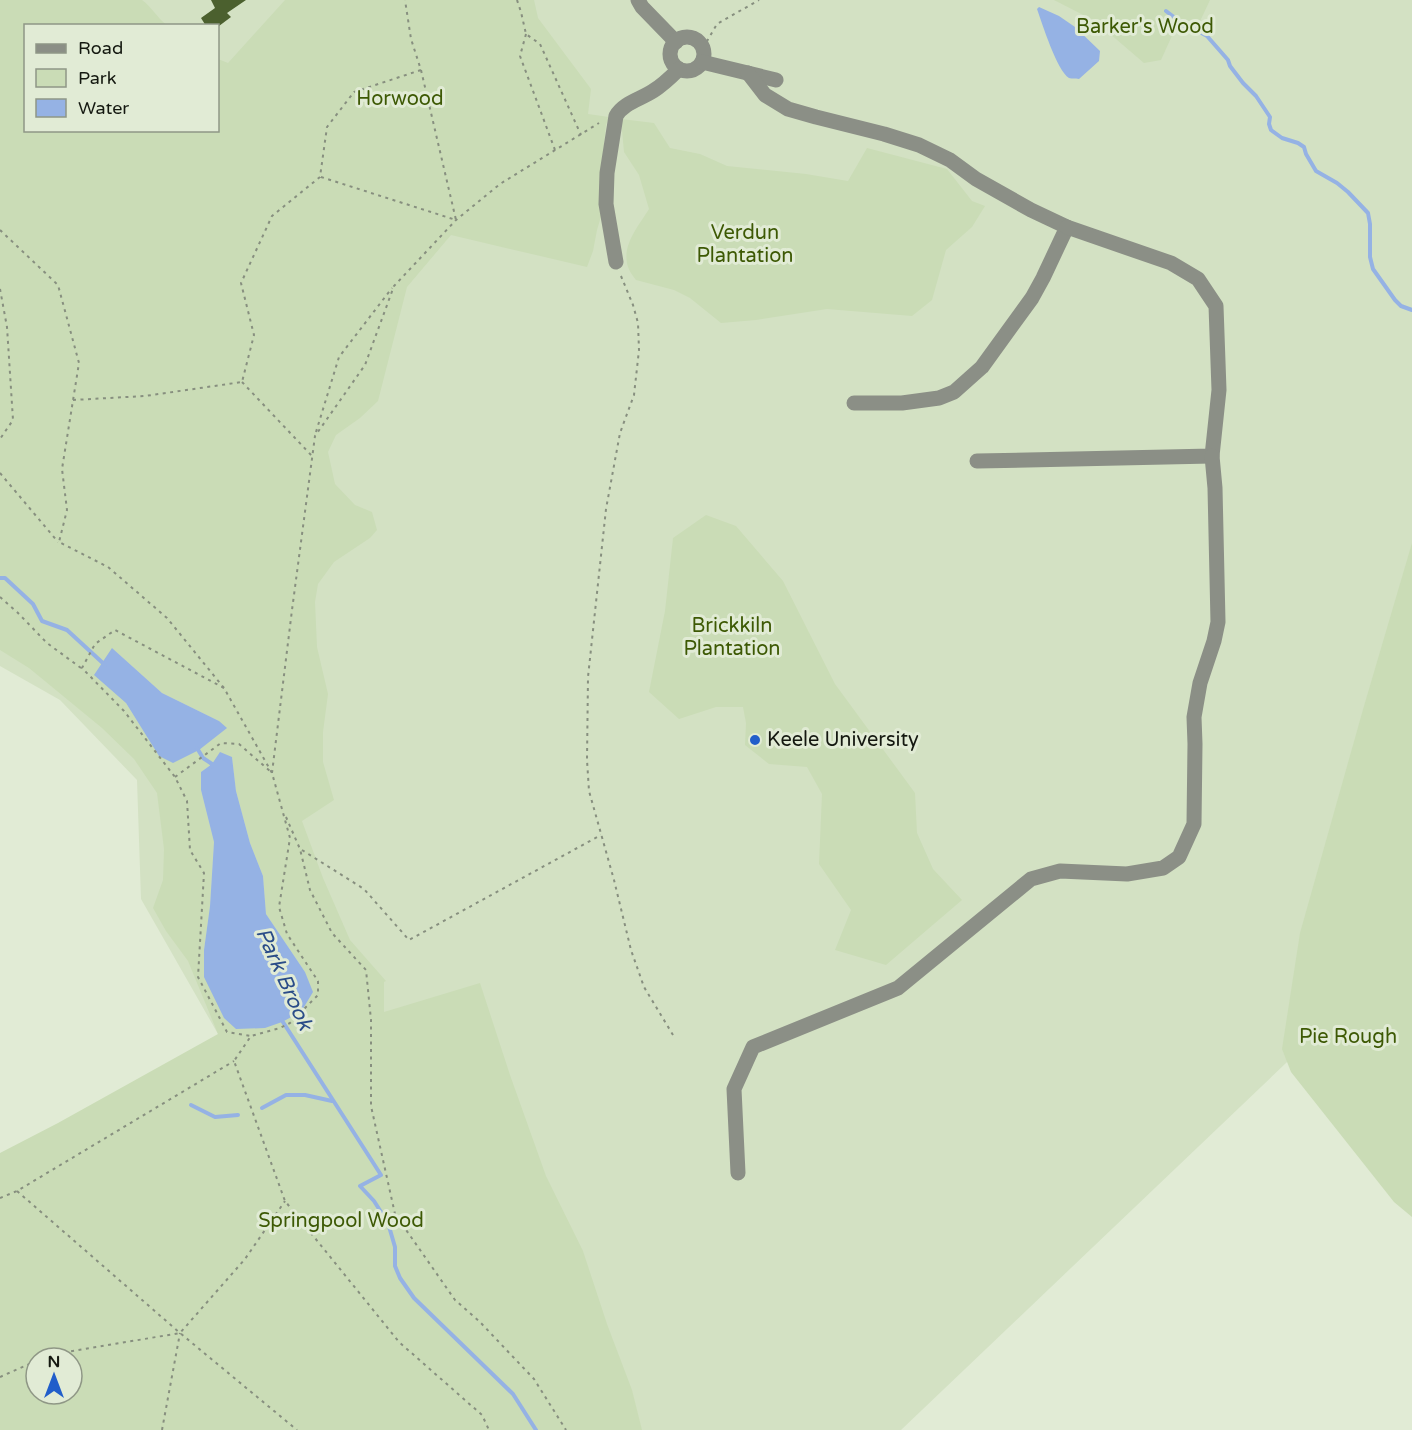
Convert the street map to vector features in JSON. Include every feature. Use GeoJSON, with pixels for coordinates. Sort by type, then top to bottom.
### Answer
{"type":"FeatureCollection","features":[{"type":"Feature","properties":{"kind":"lane"},"geometry":{"type":"LineString","coordinates":[[639,0],[642,7],[676,42]]}},
{"type":"Feature","properties":{"kind":"lane"},"geometry":{"type":"LineString","coordinates":[[690,38],[700,43],[703,55],[699,66],[694,70],[679,69],[672,60],[671,52],[676,42],[690,38]]}},
{"type":"Feature","properties":{"kind":"lane"},"geometry":{"type":"LineString","coordinates":[[703,55],[748,73],[776,80]]}},
{"type":"Feature","properties":{"kind":"lane"},"geometry":{"type":"LineString","coordinates":[[616,262],[606,204],[607,173],[616,116],[620,109],[653,91],[679,69]]}},
{"type":"Feature","properties":{"kind":"lane"},"geometry":{"type":"LineString","coordinates":[[738,1173],[734,1089],[753,1047],[898,988],[1031,879],[1060,871],[1127,874],[1163,868],[1179,857],[1194,824],[1194,717],[1200,683],[1218,622],[1215,488],[1212,456],[1219,390],[1216,306],[1198,279],[1171,263],[1066,227],[1031,210],[976,179],[950,160],[919,145],[788,109],[765,95],[748,73]]}},
{"type":"Feature","properties":{"kind":"lane"},"geometry":{"type":"LineString","coordinates":[[854,403],[902,403],[939,398],[954,392],[982,367],[1032,298],[1066,227]]}},
{"type":"Feature","properties":{"kind":"lane"},"geometry":{"type":"LineString","coordinates":[[977,461],[1212,456]]}},
{"type":"Feature","properties":{"kind":"path"},"geometry":{"type":"LineString","coordinates":[[405,0],[411,39],[421,70],[456,220]]}},
{"type":"Feature","properties":{"kind":"path"},"geometry":{"type":"LineString","coordinates":[[517,0],[526,34],[520,56],[555,150]]}},
{"type":"Feature","properties":{"kind":"path"},"geometry":{"type":"LineString","coordinates":[[703,55],[717,24],[759,0]]}},
{"type":"Feature","properties":{"kind":"path"},"geometry":{"type":"LineString","coordinates":[[526,34],[540,44],[581,135]]}},
{"type":"Feature","properties":{"kind":"path"},"geometry":{"type":"LineString","coordinates":[[242,382],[254,335],[241,283],[272,216],[320,177],[327,127],[354,92],[421,70]]}},
{"type":"Feature","properties":{"kind":"path"},"geometry":{"type":"LineString","coordinates":[[272,773],[315,436],[339,357],[394,286],[456,220],[500,184],[600,123]]}},
{"type":"Feature","properties":{"kind":"path"},"geometry":{"type":"LineString","coordinates":[[320,177],[456,220]]}},
{"type":"Feature","properties":{"kind":"path"},"geometry":{"type":"LineString","coordinates":[[0,230],[58,285],[80,363],[62,469],[67,510],[59,542]]}},
{"type":"Feature","properties":{"kind":"path"},"geometry":{"type":"LineString","coordinates":[[616,262],[638,323],[639,350],[634,395],[620,433],[606,509],[588,677],[589,791],[631,950],[644,987],[673,1035]]}},
{"type":"Feature","properties":{"kind":"path"},"geometry":{"type":"LineString","coordinates":[[315,436],[365,365],[394,286]]}},
{"type":"Feature","properties":{"kind":"path"},"geometry":{"type":"LineString","coordinates":[[0,289],[8,327],[13,420],[0,439]]}},
{"type":"Feature","properties":{"kind":"path"},"geometry":{"type":"LineString","coordinates":[[73,400],[145,396],[242,382]]}},
{"type":"Feature","properties":{"kind":"path"},"geometry":{"type":"LineString","coordinates":[[242,382],[312,456]]}},
{"type":"Feature","properties":{"kind":"path"},"geometry":{"type":"LineString","coordinates":[[0,473],[59,542],[108,567],[167,618],[224,688],[272,773],[290,838],[279,907],[287,934],[318,981],[318,994],[290,1023],[251,1036],[227,1032],[198,977],[204,873],[190,850],[187,801],[175,777],[124,711],[82,668],[46,643],[0,597]]}},
{"type":"Feature","properties":{"kind":"path"},"geometry":{"type":"LineString","coordinates":[[82,668],[95,644],[115,630],[224,688]]}},
{"type":"Feature","properties":{"kind":"path"},"geometry":{"type":"LineString","coordinates":[[175,777],[221,743],[238,744],[272,773]]}},
{"type":"Feature","properties":{"kind":"path"},"geometry":{"type":"LineString","coordinates":[[282,809],[300,849],[310,890],[332,933],[366,970],[371,1020],[371,1106],[395,1214],[455,1300],[479,1321],[534,1380],[566,1430]]}},
{"type":"Feature","properties":{"kind":"path"},"geometry":{"type":"LineString","coordinates":[[300,849],[364,889],[409,940],[601,835]]}},
{"type":"Feature","properties":{"kind":"path"},"geometry":{"type":"LineString","coordinates":[[0,1198],[17,1191],[234,1061],[251,1036]]}},
{"type":"Feature","properties":{"kind":"path"},"geometry":{"type":"LineString","coordinates":[[234,1061],[285,1201],[399,1342],[482,1415],[489,1430]]}},
{"type":"Feature","properties":{"kind":"path"},"geometry":{"type":"LineString","coordinates":[[17,1191],[180,1333],[297,1430]]}},
{"type":"Feature","properties":{"kind":"path"},"geometry":{"type":"LineString","coordinates":[[162,1430],[180,1333],[245,1259],[285,1201]]}},
{"type":"Feature","properties":{"kind":"path"},"geometry":{"type":"LineString","coordinates":[[84,1349],[180,1333]]}},
{"type":"Feature","properties":{"kind":"path"},"geometry":{"type":"LineString","coordinates":[[0,1377],[24,1366]]}},
{"type":"Feature","properties":{"kind":"shaded area","name":"Keele University"},"geometry":{"type":"Polygon","coordinates":[[[0,0],[1412,0],[1412,943],[901,1430],[590,1430],[218,1034],[141,899],[137,780],[60,700],[0,666],[0,0]]]}},
{"type":"Feature","properties":{"kind":"green space","name":"Springpool Wood"},"geometry":{"type":"Polygon","coordinates":[[[0,0],[142,0],[166,24],[24,24],[24,132],[219,132],[219,59],[228,63],[285,0],[534,0],[538,18],[591,89],[588,114],[609,117],[606,125],[601,173],[602,213],[593,251],[587,267],[451,235],[407,287],[378,401],[360,418],[336,435],[328,452],[335,484],[355,505],[372,512],[377,530],[370,538],[334,562],[318,584],[315,602],[317,647],[328,694],[323,732],[323,762],[334,800],[302,821],[323,878],[350,940],[386,981],[384,982],[384,1012],[480,983],[546,1176],[583,1251],[632,1390],[642,1430],[0,1430],[0,1153],[218,1034],[188,961],[166,931],[153,908],[163,880],[164,849],[157,793],[134,759],[102,728],[29,668],[0,650],[0,0]],[[112,648],[126,703],[159,755],[219,721],[162,693],[112,648]],[[232,757],[212,764],[201,772],[201,790],[214,842],[210,906],[204,950],[305,972],[266,914],[263,876],[250,843],[236,791],[232,757]]]}},
{"type":"Feature","properties":{"kind":"green space","name":"Barker's Wood"},"geometry":{"type":"Polygon","coordinates":[[[1054,0],[1210,0],[1195,32],[1175,29],[1161,60],[1144,63],[1095,21],[1054,0]]]}},
{"type":"Feature","properties":{"kind":"green space","name":"Verdun Plantation"},"geometry":{"type":"Polygon","coordinates":[[[621,119],[654,123],[670,148],[700,154],[727,166],[848,181],[867,148],[947,169],[972,201],[985,206],[972,227],[946,250],[932,300],[912,316],[827,309],[721,323],[690,298],[674,290],[636,280],[629,270],[627,248],[649,209],[639,175],[624,152],[621,119]]]}},
{"type":"Feature","properties":{"kind":"green space","name":"Brickkiln Plantation"},"geometry":{"type":"Polygon","coordinates":[[[706,515],[736,526],[783,581],[835,684],[915,793],[917,833],[933,869],[962,900],[886,965],[835,950],[851,910],[819,864],[822,794],[807,767],[769,764],[745,745],[746,723],[743,707],[716,707],[679,719],[649,692],[665,611],[673,538],[706,515]]]}},
{"type":"Feature","properties":{"kind":"green space","name":"Pie Rough"},"geometry":{"type":"Polygon","coordinates":[[[1412,543],[1412,1217],[1394,1202],[1291,1072],[1282,1049],[1300,933],[1412,543]]]}},
{"type":"Feature","properties":{"kind":"water"},"geometry":{"type":"Polygon","coordinates":[[[1039,7],[1059,16],[1075,27],[1100,51],[1099,61],[1079,79],[1069,78],[1064,74],[1042,25],[1037,9],[1039,7]]]}},
{"type":"Feature","properties":{"kind":"water"},"geometry":{"type":"Polygon","coordinates":[[[112,648],[162,693],[219,721],[227,728],[199,750],[173,763],[159,756],[126,703],[94,675],[112,648]]]}},
{"type":"Feature","properties":{"kind":"water"},"geometry":{"type":"Polygon","coordinates":[[[220,752],[232,757],[236,791],[250,843],[263,876],[266,914],[305,972],[313,992],[301,1012],[265,1028],[236,1029],[224,1018],[204,977],[204,950],[210,906],[214,842],[201,790],[201,772],[212,764],[220,752]]]}},
{"type":"Feature","properties":{"kind":"building"},"geometry":{"type":"Polygon","coordinates":[[[211,0],[246,0],[227,13],[231,17],[219,26],[219,24],[205,24],[201,18],[215,8],[211,0]]]}},
{"type":"Feature","properties":{"kind":"waterway"},"geometry":{"type":"LineString","coordinates":[[1166,11],[1181,25],[1207,36],[1228,60],[1243,83],[1256,96],[1270,117],[1271,130],[1282,138],[1304,147],[1316,171],[1337,183],[1368,213],[1370,257],[1373,269],[1395,300],[1401,306],[1412,310]]}},
{"type":"Feature","properties":{"kind":"waterway","name":"Park Brook"},"geometry":{"type":"LineString","coordinates":[[0,578],[5,578],[33,604],[42,621],[67,630],[105,665]]}},
{"type":"Feature","properties":{"kind":"waterway","name":"Park Brook"},"geometry":{"type":"LineString","coordinates":[[197,748],[203,758],[212,764],[212,767]]}},
{"type":"Feature","properties":{"kind":"waterway","name":"Park Brook"},"geometry":{"type":"LineString","coordinates":[[281,1019],[381,1175],[360,1186],[374,1201],[388,1223],[395,1247],[395,1266],[400,1278],[414,1298],[513,1394],[536,1430]]}},
{"type":"Feature","properties":{"kind":"waterway"},"geometry":{"type":"LineString","coordinates":[[262,1108],[286,1095],[305,1095],[332,1101]]}},
{"type":"Feature","properties":{"kind":"waterway"},"geometry":{"type":"LineString","coordinates":[[191,1105],[215,1117],[238,1115]]}},
{"type":"Feature","properties":{"kind":"place","name":"Keele University"},"geometry":{"type":"Point","coordinates":[755,740]}},
{"type":"Feature","properties":{"kind":"park label","name":"Horwood"},"geometry":{"type":"Point","coordinates":[400,99]}}]}
